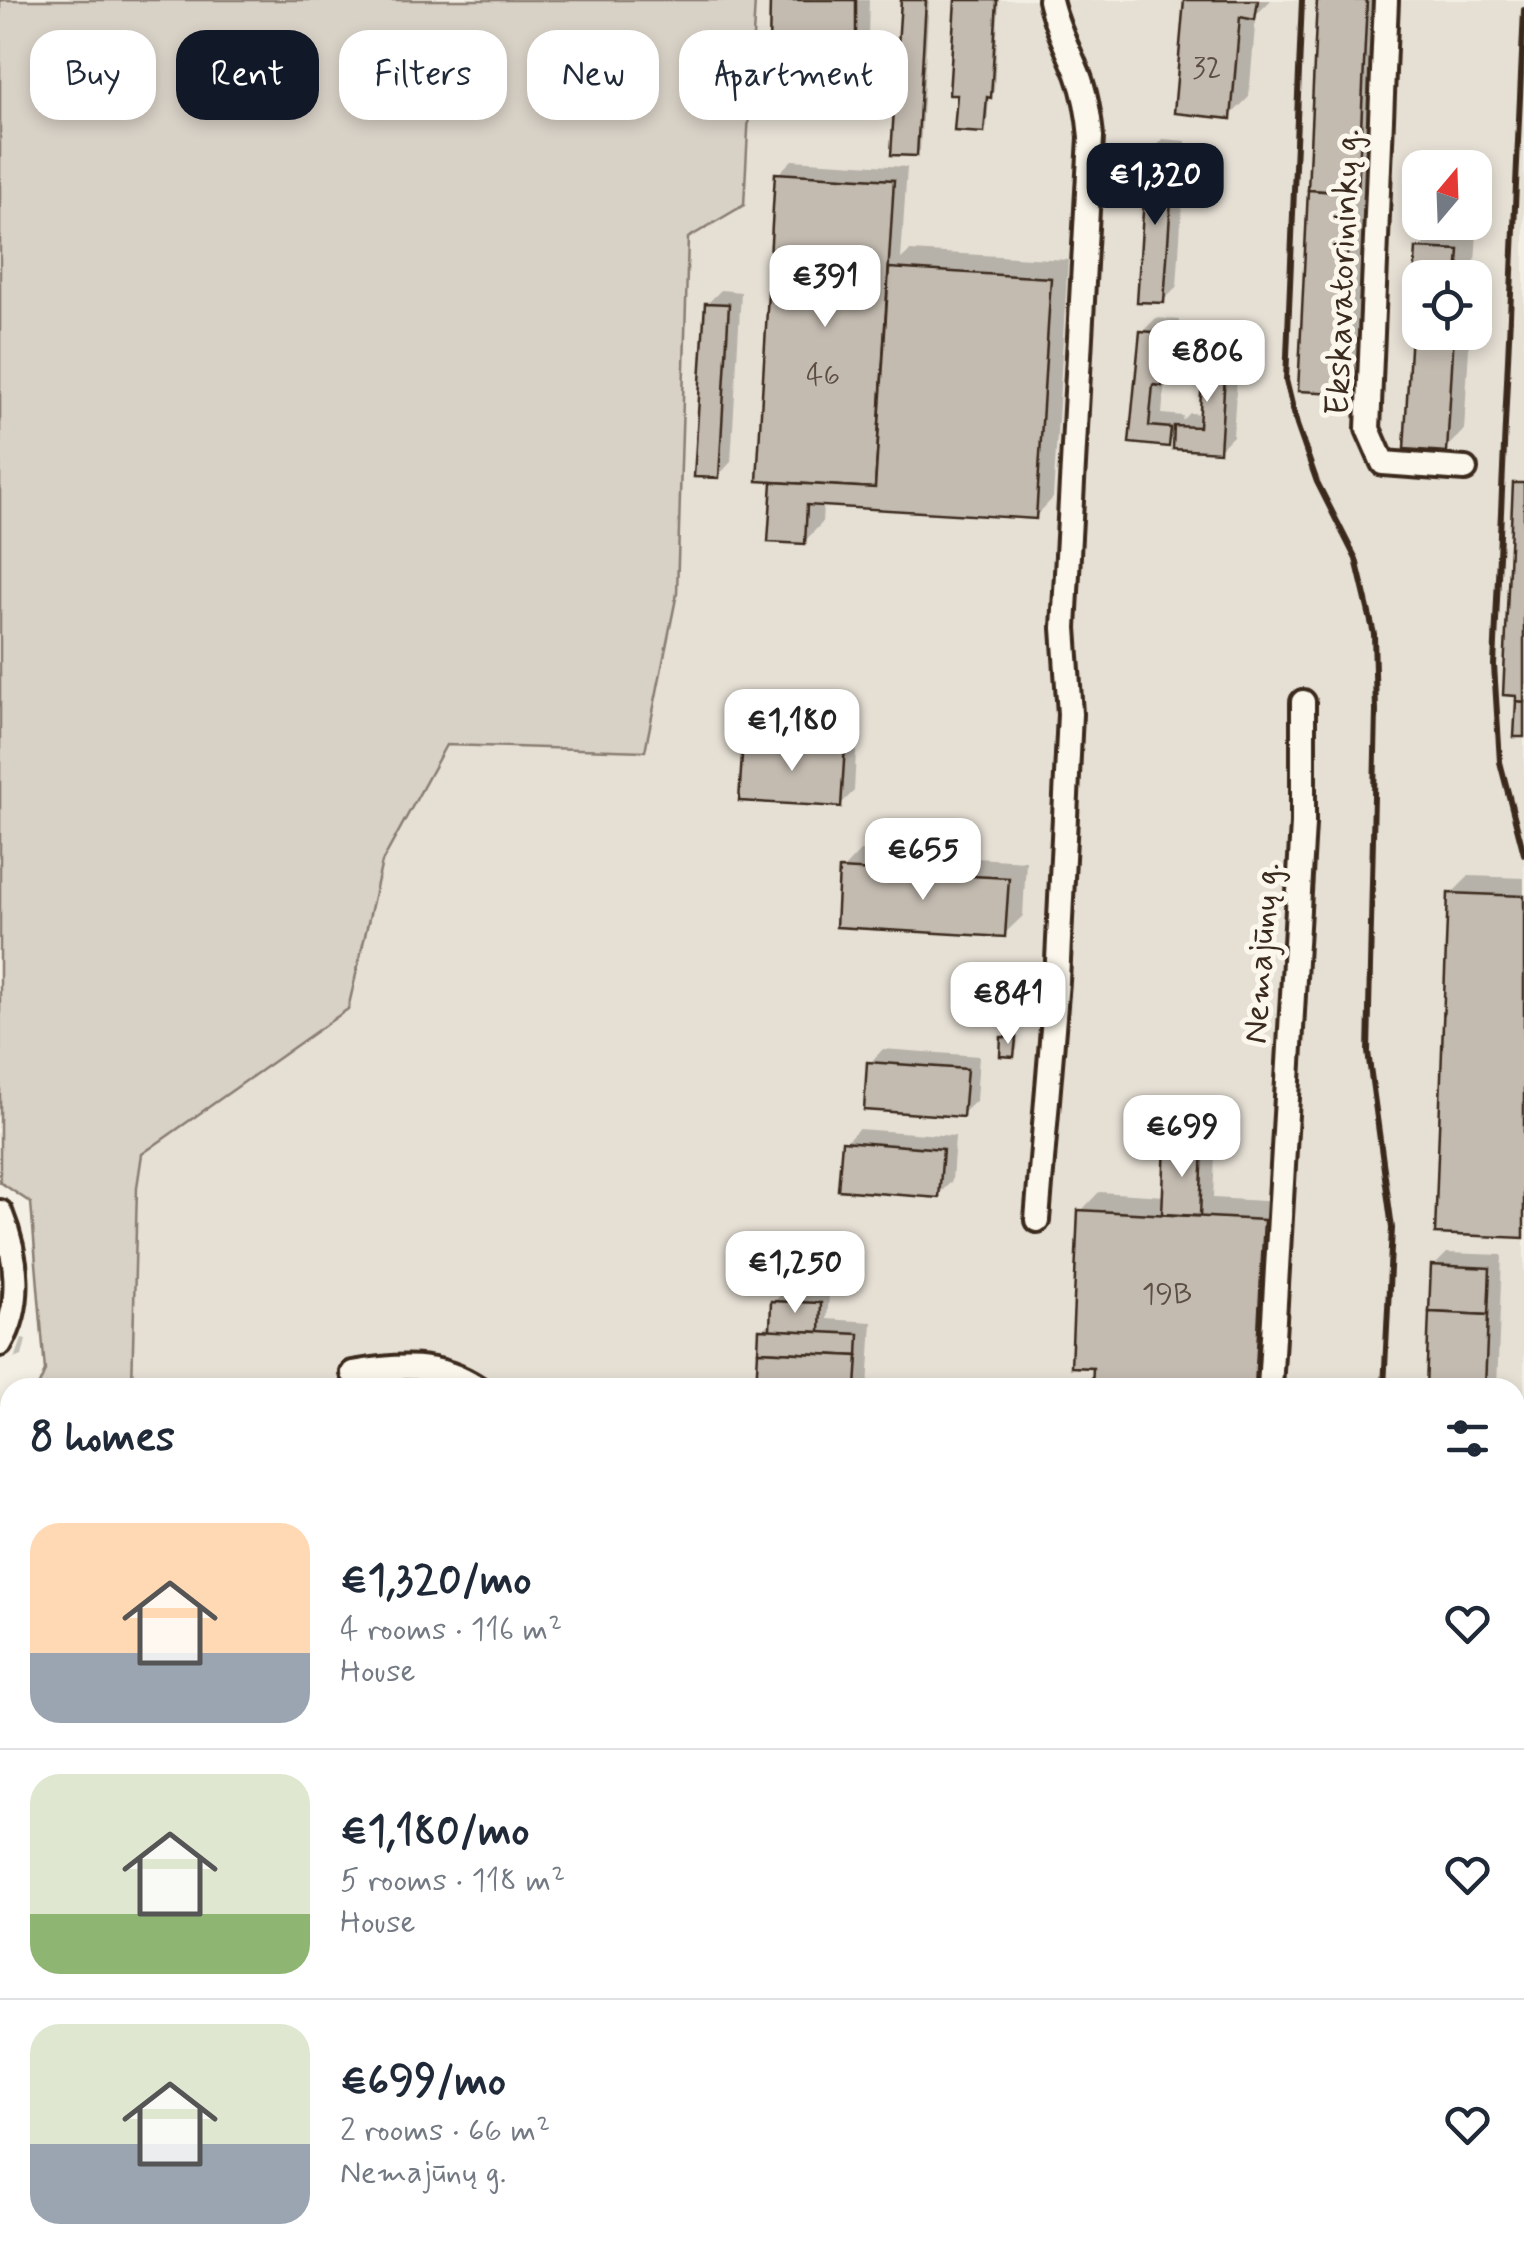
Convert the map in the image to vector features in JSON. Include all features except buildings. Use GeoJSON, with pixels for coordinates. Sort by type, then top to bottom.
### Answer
{"type":"FeatureCollection","features":[{"type":"Feature","properties":{"kind":"street"},"geometry":{"type":"LineString","coordinates":[[1038,1220],[1057,982],[1068,771],[1070,714],[1064,628],[1091,136],[1088,105],[1055,25],[1050,0]]}},
{"type":"Feature","properties":{"kind":"street","name":"Ekskavatorininkų g."},"geometry":{"type":"LineString","coordinates":[[1386,0],[1368,429],[1383,463],[1464,469]]}},
{"type":"Feature","properties":{"kind":"street","name":"Nemajūnų g."},"geometry":{"type":"LineString","coordinates":[[1271,1378],[1303,824],[1303,702]]}},
{"type":"Feature","properties":{"kind":"street"},"geometry":{"type":"LineString","coordinates":[[0,1212],[13,1255],[16,1294],[10,1328],[0,1344]]}},
{"type":"Feature","properties":{"kind":"street"},"geometry":{"type":"LineString","coordinates":[[353,1373],[391,1366],[437,1368],[463,1378]]}},
{"type":"Feature","properties":{"kind":"shaded area"},"geometry":{"type":"Polygon","coordinates":[[[0,0],[755,0],[753,30],[679,30],[679,120],[749,120],[744,205],[688,238],[677,593],[645,751],[446,745],[382,862],[348,1009],[142,1154],[137,1187],[132,1378],[42,1378],[45,1371],[31,1203],[0,1182],[0,0]]]}},
{"type":"Feature","properties":{"kind":"shaded area"},"geometry":{"type":"Polygon","coordinates":[[[755,0],[1524,0],[1524,1378],[132,1378],[137,1187],[142,1154],[348,1009],[382,862],[446,745],[677,593],[688,238],[744,205],[749,120],[908,120],[908,30],[753,30],[755,0]]]}},
{"type":"Feature","properties":{"kind":"railway"},"geometry":{"type":"LineString","coordinates":[[1302,0],[1286,380],[1317,482],[1356,559],[1374,634],[1376,711],[1368,1052],[1392,1228],[1384,1378]]}},
{"type":"Feature","properties":{"kind":"railway"},"geometry":{"type":"LineString","coordinates":[[1524,10],[1494,665],[1500,762],[1524,854]]}}]}
